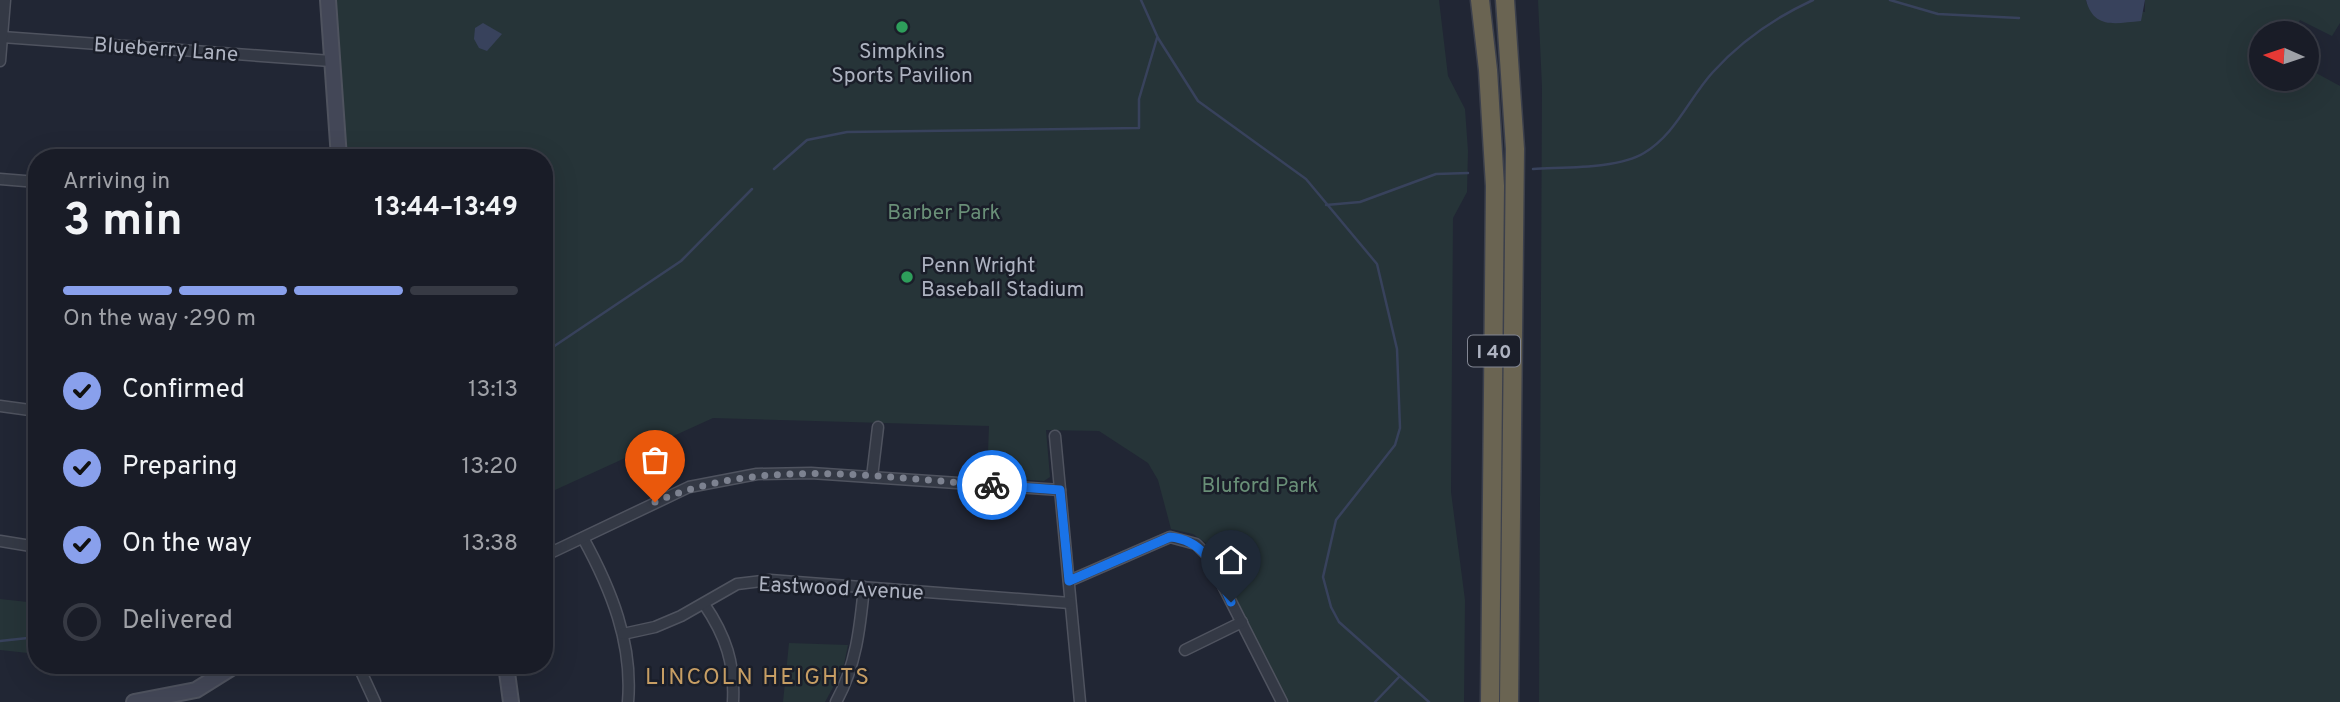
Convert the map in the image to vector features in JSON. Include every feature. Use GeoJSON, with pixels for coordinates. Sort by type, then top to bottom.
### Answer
{"type":"FeatureCollection","features":[{"type":"Feature","properties":{"kind":"highway","name":"I 40"},"geometry":{"type":"LineString","coordinates":[[1479,0],[1488,70],[1495,187],[1490,702]]}},
{"type":"Feature","properties":{"kind":"highway","name":"I 40"},"geometry":{"type":"LineString","coordinates":[[1505,0],[1515,149],[1509,702]]}},
{"type":"Feature","properties":{"kind":"main road"},"geometry":{"type":"LineString","coordinates":[[328,0],[338,149]]}},
{"type":"Feature","properties":{"kind":"main road"},"geometry":{"type":"LineString","coordinates":[[134,702],[196,690],[222,674]]}},
{"type":"Feature","properties":{"kind":"main road"},"geometry":{"type":"LineString","coordinates":[[507,674],[512,702]]}},
{"type":"Feature","properties":{"kind":"street"},"geometry":{"type":"LineString","coordinates":[[0,61],[5,0]]}},
{"type":"Feature","properties":{"kind":"street","name":"Blueberry Lane"},"geometry":{"type":"LineString","coordinates":[[2,37],[331,61]]}},
{"type":"Feature","properties":{"kind":"street"},"geometry":{"type":"LineString","coordinates":[[0,179],[28,181]]}},
{"type":"Feature","properties":{"kind":"street"},"geometry":{"type":"LineString","coordinates":[[0,406],[28,410]]}},
{"type":"Feature","properties":{"kind":"street"},"geometry":{"type":"LineString","coordinates":[[872,477],[878,427]]}},
{"type":"Feature","properties":{"kind":"street"},"geometry":{"type":"LineString","coordinates":[[1055,436],[1080,702]]}},
{"type":"Feature","properties":{"kind":"street"},"geometry":{"type":"LineString","coordinates":[[553,552],[678,492],[719,480],[757,474],[811,472],[1060,490]]}},
{"type":"Feature","properties":{"kind":"street"},"geometry":{"type":"LineString","coordinates":[[1069,581],[1170,537],[1184,538],[1196,544],[1207,555],[1282,702]]}},
{"type":"Feature","properties":{"kind":"street"},"geometry":{"type":"LineString","coordinates":[[583,538],[611,596],[623,634],[628,657],[628,702]]}},
{"type":"Feature","properties":{"kind":"street"},"geometry":{"type":"LineString","coordinates":[[0,541],[28,546]]}},
{"type":"Feature","properties":{"kind":"street","name":"Eastwood Avenue"},"geometry":{"type":"LineString","coordinates":[[623,634],[655,627],[704,604],[737,584],[770,580],[1070,603]]}},
{"type":"Feature","properties":{"kind":"street"},"geometry":{"type":"LineString","coordinates":[[835,702],[848,680],[855,655],[864,587]]}},
{"type":"Feature","properties":{"kind":"street"},"geometry":{"type":"LineString","coordinates":[[704,604],[720,627],[729,650],[734,675],[733,702]]}},
{"type":"Feature","properties":{"kind":"street"},"geometry":{"type":"LineString","coordinates":[[1185,650],[1242,622]]}},
{"type":"Feature","properties":{"kind":"street"},"geometry":{"type":"LineString","coordinates":[[362,674],[375,702]]}},
{"type":"Feature","properties":{"kind":"green space","name":"Barber Park"},"geometry":{"type":"Polygon","coordinates":[[[336,0],[1439,0],[1448,76],[1465,109],[1468,151],[1467,192],[1453,218],[1451,492],[1465,600],[1464,702],[1287,702],[1206,543],[1193,534],[1171,529],[1158,480],[1148,463],[1099,431],[1046,430],[1050,477],[1044,481],[987,477],[989,426],[713,418],[553,491],[553,149],[345,149],[336,0]]]}},
{"type":"Feature","properties":{"kind":"green space"},"geometry":{"type":"Polygon","coordinates":[[[1538,0],[2086,0],[2087,4],[2145,12],[2145,0],[2340,0],[2340,23],[2332,36],[2319,30],[2319,21],[2249,21],[2249,91],[2319,91],[2319,75],[2340,86],[2340,702],[1539,702],[1542,87],[1538,0]]]}},
{"type":"Feature","properties":{"kind":"green space"},"geometry":{"type":"Polygon","coordinates":[[[0,599],[28,602],[28,653],[0,650],[0,599]]]}},
{"type":"Feature","properties":{"kind":"green space"},"geometry":{"type":"Polygon","coordinates":[[[789,643],[848,645],[843,669],[825,702],[783,702],[789,643]]]}},
{"type":"Feature","properties":{"kind":"water"},"geometry":{"type":"Polygon","coordinates":[[[2086,0],[2145,0],[2141,21],[2115,23],[2094,16],[2086,0]]]}},
{"type":"Feature","properties":{"kind":"water"},"geometry":{"type":"Polygon","coordinates":[[[483,23],[502,34],[487,51],[479,48],[474,39],[475,28],[483,23]]]}},
{"type":"Feature","properties":{"kind":"waterway"},"geometry":{"type":"LineString","coordinates":[[1141,0],[1158,38],[1198,101],[1306,179],[1377,264],[1397,349],[1400,428],[1395,445],[1336,520],[1323,577],[1331,607],[1339,622],[1429,702]]}},
{"type":"Feature","properties":{"kind":"waterway"},"geometry":{"type":"LineString","coordinates":[[1533,169],[1606,165],[1644,153],[1665,136],[1704,82],[1735,50],[1772,22],[1813,0]]}},
{"type":"Feature","properties":{"kind":"waterway"},"geometry":{"type":"LineString","coordinates":[[1890,0],[1938,14],[2019,18]]}},
{"type":"Feature","properties":{"kind":"waterway"},"geometry":{"type":"LineString","coordinates":[[774,169],[807,140],[847,132],[1139,128],[1139,99],[1157,38]]}},
{"type":"Feature","properties":{"kind":"waterway"},"geometry":{"type":"LineString","coordinates":[[1326,205],[1360,202],[1436,174],[1468,173]]}},
{"type":"Feature","properties":{"kind":"waterway"},"geometry":{"type":"LineString","coordinates":[[553,347],[681,261],[752,189]]}},
{"type":"Feature","properties":{"kind":"waterway"},"geometry":{"type":"LineString","coordinates":[[0,641],[28,638]]}},
{"type":"Feature","properties":{"kind":"waterway"},"geometry":{"type":"LineString","coordinates":[[1375,702],[1399,677]]}},
{"type":"Feature","properties":{"kind":"way so far"},"geometry":{"type":"LineString","coordinates":[[655,502],[689,487],[757,474],[811,472],[992,485]]}},
{"type":"Feature","properties":{"kind":"place","name":"Simpkins Sports Pavilion"},"geometry":{"type":"Point","coordinates":[902,27]}},
{"type":"Feature","properties":{"kind":"place","name":"Penn Wright Baseball Stadium"},"geometry":{"type":"Point","coordinates":[907,277]}},
{"type":"Feature","properties":{"kind":"district","name":"LINCOLN HEIGHTS"},"geometry":{"type":"Point","coordinates":[758,676]}},
{"type":"Feature","properties":{"kind":"route"},"geometry":{"type":"LineString","coordinates":[[992,485],[1060,490],[1069,581],[1170,537],[1184,538],[1196,544],[1207,555],[1231,602]]}},
{"type":"Feature","properties":{"kind":"park label","name":"Bluford Park"},"geometry":{"type":"Point","coordinates":[1260,485]}}]}
